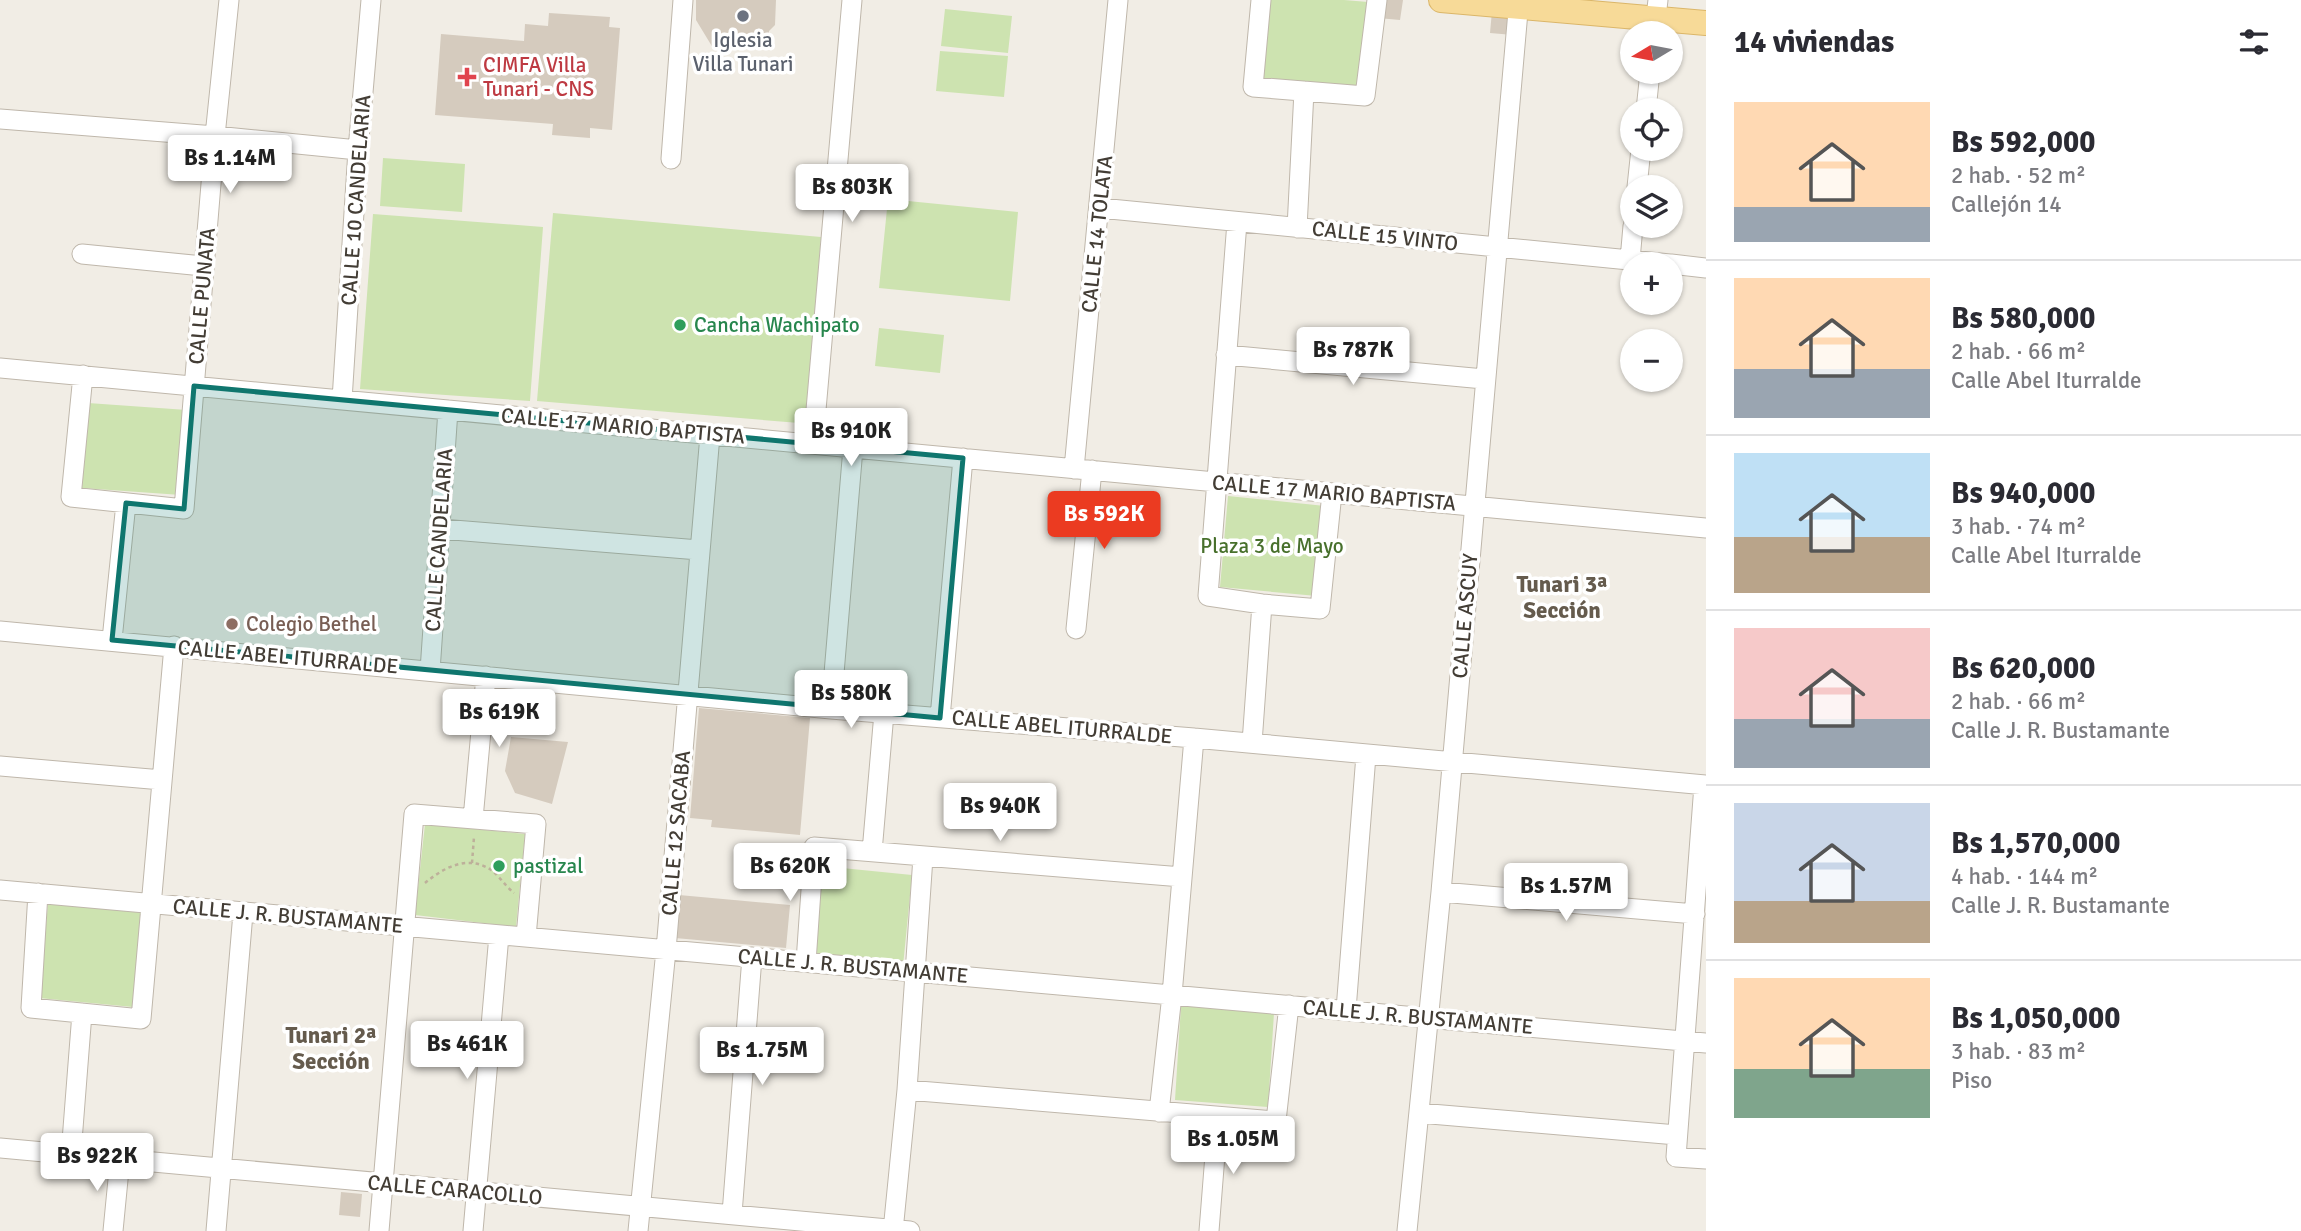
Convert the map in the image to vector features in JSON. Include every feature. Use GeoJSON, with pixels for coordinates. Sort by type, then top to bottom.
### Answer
{"type":"FeatureCollection","features":[{"type":"Feature","properties":{"kind":"main road"},"geometry":{"type":"LineString","coordinates":[[1441,0],[1519,4],[1706,23]]}},
{"type":"Feature","properties":{"kind":"street","name":"CALLE PUNATA"},"geometry":{"type":"LineString","coordinates":[[126,503],[184,509],[229,0]]}},
{"type":"Feature","properties":{"kind":"street","name":"CALLE 10 CANDELARIA"},"geometry":{"type":"LineString","coordinates":[[342,400],[358,150],[371,0]]}},
{"type":"Feature","properties":{"kind":"street"},"geometry":{"type":"LineString","coordinates":[[671,159],[683,0]]}},
{"type":"Feature","properties":{"kind":"street"},"geometry":{"type":"LineString","coordinates":[[813,444],[852,0]]}},
{"type":"Feature","properties":{"kind":"street","name":"CALLE 14 TOLATA"},"geometry":{"type":"LineString","coordinates":[[1076,629],[1083,469],[1100,208],[1118,0]]}},
{"type":"Feature","properties":{"kind":"street"},"geometry":{"type":"LineString","coordinates":[[1261,0],[1253,87],[1365,96],[1377,0]]}},
{"type":"Feature","properties":{"kind":"street","name":"CALLE ASCUY"},"geometry":{"type":"LineString","coordinates":[[1407,1231],[1441,892],[1519,4]]}},
{"type":"Feature","properties":{"kind":"street"},"geometry":{"type":"LineString","coordinates":[[1297,228],[1304,91]]}},
{"type":"Feature","properties":{"kind":"street"},"geometry":{"type":"LineString","coordinates":[[0,119],[358,150]]}},
{"type":"Feature","properties":{"kind":"street","name":"CALLE 15 VINTO"},"geometry":{"type":"LineString","coordinates":[[1100,208],[1620,259]]}},
{"type":"Feature","properties":{"kind":"street"},"geometry":{"type":"LineString","coordinates":[[1237,222],[1208,596],[1320,609],[1332,493]]}},
{"type":"Feature","properties":{"kind":"street"},"geometry":{"type":"LineString","coordinates":[[82,254],[204,266]]}},
{"type":"Feature","properties":{"kind":"street","name":"CALLE 15 VINTO"},"geometry":{"type":"LineString","coordinates":[[1683,265],[1706,268]]}},
{"type":"Feature","properties":{"kind":"street"},"geometry":{"type":"LineString","coordinates":[[1226,355],[1484,379]]}},
{"type":"Feature","properties":{"kind":"street","name":"CALLE 17 MARIO BAPTISTA"},"geometry":{"type":"LineString","coordinates":[[0,368],[1706,528]]}},
{"type":"Feature","properties":{"kind":"street"},"geometry":{"type":"LineString","coordinates":[[83,375],[71,497],[126,503],[112,640]]}},
{"type":"Feature","properties":{"kind":"street","name":"CALLE CANDELARIA"},"geometry":{"type":"LineString","coordinates":[[430,671],[449,410]]}},
{"type":"Feature","properties":{"kind":"street","name":"CALLE 12 SACABA"},"geometry":{"type":"LineString","coordinates":[[638,1231],[666,950],[710,435]]}},
{"type":"Feature","properties":{"kind":"street"},"geometry":{"type":"LineString","coordinates":[[831,709],[853,448]]}},
{"type":"Feature","properties":{"kind":"street"},"geometry":{"type":"LineString","coordinates":[[940,718],[963,458]]}},
{"type":"Feature","properties":{"kind":"street"},"geometry":{"type":"LineString","coordinates":[[441,530],[699,550]]}},
{"type":"Feature","properties":{"kind":"street"},"geometry":{"type":"LineString","coordinates":[[1252,743],[1262,604]]}},
{"type":"Feature","properties":{"kind":"street","name":"CALLE ABEL ITURRALDE"},"geometry":{"type":"LineString","coordinates":[[0,631],[831,709],[1252,743],[1705,785]]}},
{"type":"Feature","properties":{"kind":"street"},"geometry":{"type":"LineString","coordinates":[[38,893],[31,1008],[141,1019],[174,646]]}},
{"type":"Feature","properties":{"kind":"street"},"geometry":{"type":"LineString","coordinates":[[473,825],[486,676]]}},
{"type":"Feature","properties":{"kind":"street"},"geometry":{"type":"LineString","coordinates":[[872,852],[884,713]]}},
{"type":"Feature","properties":{"kind":"street"},"geometry":{"type":"LineString","coordinates":[[1159,1112],[1194,738]]}},
{"type":"Feature","properties":{"kind":"street"},"geometry":{"type":"LineString","coordinates":[[1346,1010],[1366,755]]}},
{"type":"Feature","properties":{"kind":"street"},"geometry":{"type":"LineString","coordinates":[[0,766],[162,780]]}},
{"type":"Feature","properties":{"kind":"street"},"geometry":{"type":"LineString","coordinates":[[1705,785],[1676,1157],[1706,1159]]}},
{"type":"Feature","properties":{"kind":"street"},"geometry":{"type":"LineString","coordinates":[[379,1231],[414,814],[473,825],[536,824],[526,937]]}},
{"type":"Feature","properties":{"kind":"street"},"geometry":{"type":"LineString","coordinates":[[806,962],[814,847],[1182,877]]}},
{"type":"Feature","properties":{"kind":"street"},"geometry":{"type":"LineString","coordinates":[[899,1231],[923,857]]}},
{"type":"Feature","properties":{"kind":"street","name":"CALLE J. R. BUSTAMANTE"},"geometry":{"type":"LineString","coordinates":[[0,890],[1706,1042]]}},
{"type":"Feature","properties":{"kind":"street"},"geometry":{"type":"LineString","coordinates":[[1441,892],[1695,914]]}},
{"type":"Feature","properties":{"kind":"street"},"geometry":{"type":"LineString","coordinates":[[216,1231],[243,913]]}},
{"type":"Feature","properties":{"kind":"street"},"geometry":{"type":"LineString","coordinates":[[474,1231],[499,935]]}},
{"type":"Feature","properties":{"kind":"street"},"geometry":{"type":"LineString","coordinates":[[732,1214],[752,957]]}},
{"type":"Feature","properties":{"kind":"street"},"geometry":{"type":"LineString","coordinates":[[906,1090],[1276,1121],[1289,1005]]}},
{"type":"Feature","properties":{"kind":"street"},"geometry":{"type":"LineString","coordinates":[[71,1154],[82,1013]]}},
{"type":"Feature","properties":{"kind":"street"},"geometry":{"type":"LineString","coordinates":[[1419,1113],[1677,1135]]}},
{"type":"Feature","properties":{"kind":"street"},"geometry":{"type":"LineString","coordinates":[[1209,1231],[1218,1117]]}},
{"type":"Feature","properties":{"kind":"street","name":"CALLE CARACOLLO"},"geometry":{"type":"LineString","coordinates":[[0,1148],[732,1214],[754,1224],[899,1231]]}},
{"type":"Feature","properties":{"kind":"street"},"geometry":{"type":"LineString","coordinates":[[113,1231],[120,1159]]}},
{"type":"Feature","properties":{"kind":"path"},"geometry":{"type":"LineString","coordinates":[[472,863],[473,825]]}},
{"type":"Feature","properties":{"kind":"path"},"geometry":{"type":"LineString","coordinates":[[421,873],[420,887],[450,866],[472,863],[487,867],[516,896],[517,882]]}},
{"type":"Feature","properties":{"kind":"highlighted area"},"geometry":{"type":"Polygon","coordinates":[[[194,386],[963,458],[940,718],[112,640],[126,503],[184,509],[194,386]]]}},
{"type":"Feature","properties":{"kind":"green space"},"geometry":{"type":"Polygon","coordinates":[[[1265,0],[1368,2],[1359,92],[1257,82],[1265,0]]]}},
{"type":"Feature","properties":{"kind":"green space"},"geometry":{"type":"Polygon","coordinates":[[[945,9],[1012,16],[1008,53],[941,46],[945,9]]]}},
{"type":"Feature","properties":{"kind":"green space"},"geometry":{"type":"Polygon","coordinates":[[[940,51],[1008,56],[1004,97],[936,91],[940,51]]]}},
{"type":"Feature","properties":{"kind":"green space"},"geometry":{"type":"Polygon","coordinates":[[[383,158],[465,164],[462,212],[380,206],[383,158]]]}},
{"type":"Feature","properties":{"kind":"green space"},"geometry":{"type":"Polygon","coordinates":[[[888,199],[1018,212],[1010,301],[879,288],[888,199]]]}},
{"type":"Feature","properties":{"kind":"green space","name":"Cancha Wachipato"},"geometry":{"type":"Polygon","coordinates":[[[553,213],[821,237],[806,416],[799,423],[537,401],[553,213]]]}},
{"type":"Feature","properties":{"kind":"green space"},"geometry":{"type":"Polygon","coordinates":[[[373,214],[543,227],[530,401],[360,389],[373,214]]]}},
{"type":"Feature","properties":{"kind":"green space"},"geometry":{"type":"Polygon","coordinates":[[[879,328],[944,335],[940,373],[875,366],[879,328]]]}},
{"type":"Feature","properties":{"kind":"green space"},"geometry":{"type":"Polygon","coordinates":[[[88,403],[187,410],[181,495],[82,488],[88,403]]]}},
{"type":"Feature","properties":{"kind":"green space","name":"Plaza 3 de Mayo"},"geometry":{"type":"Polygon","coordinates":[[[1228,496],[1325,506],[1317,596],[1220,587],[1228,496]]]}},
{"type":"Feature","properties":{"kind":"green space"},"geometry":{"type":"Polygon","coordinates":[[[425,824],[525,834],[516,927],[415,915],[425,824]]]}},
{"type":"Feature","properties":{"kind":"green space"},"geometry":{"type":"Polygon","coordinates":[[[822,866],[912,875],[903,966],[814,957],[822,866]]]}},
{"type":"Feature","properties":{"kind":"green space"},"geometry":{"type":"Polygon","coordinates":[[[48,904],[141,912],[133,1007],[39,998],[48,904]]]}},
{"type":"Feature","properties":{"kind":"green space"},"geometry":{"type":"Polygon","coordinates":[[[1181,1006],[1274,1013],[1268,1107],[1175,1100],[1181,1006]]]}},
{"type":"Feature","properties":{"kind":"building"},"geometry":{"type":"Polygon","coordinates":[[[696,0],[776,0],[775,25],[769,31],[769,50],[713,48],[696,20],[696,0]]]}},
{"type":"Feature","properties":{"kind":"building"},"geometry":{"type":"Polygon","coordinates":[[[1380,0],[1403,0],[1400,20],[1378,18],[1380,0]]]}},
{"type":"Feature","properties":{"kind":"building"},"geometry":{"type":"Polygon","coordinates":[[[1492,11],[1515,13],[1513,35],[1490,33],[1492,11]]]}},
{"type":"Feature","properties":{"kind":"building"},"geometry":{"type":"Polygon","coordinates":[[[549,13],[610,17],[609,27],[620,28],[612,130],[590,128],[590,138],[552,135],[553,124],[435,115],[441,34],[524,41],[525,24],[548,26],[549,13]]]}},
{"type":"Feature","properties":{"kind":"building"},"geometry":{"type":"Polygon","coordinates":[[[699,708],[810,718],[800,835],[711,827],[712,820],[690,818],[699,708]]]}},
{"type":"Feature","properties":{"kind":"building"},"geometry":{"type":"Polygon","coordinates":[[[511,737],[568,742],[552,804],[515,793],[505,771],[511,737]]]}},
{"type":"Feature","properties":{"kind":"building"},"geometry":{"type":"Polygon","coordinates":[[[679,895],[790,905],[786,948],[675,938],[679,895]]]}},
{"type":"Feature","properties":{"kind":"building"},"geometry":{"type":"Polygon","coordinates":[[[341,1192],[362,1194],[360,1217],[339,1215],[341,1192]]]}},
{"type":"Feature","properties":{"kind":"place","name":"Iglesia Villa Tunari"},"geometry":{"type":"Point","coordinates":[743,16]}},
{"type":"Feature","properties":{"kind":"place","name":"CIMFA Villa Tunari - CNS"},"geometry":{"type":"Point","coordinates":[467,77]}},
{"type":"Feature","properties":{"kind":"place","name":"Cancha Wachipato"},"geometry":{"type":"Point","coordinates":[680,325]}},
{"type":"Feature","properties":{"kind":"place","name":"Colegio Bethel"},"geometry":{"type":"Point","coordinates":[232,624]}},
{"type":"Feature","properties":{"kind":"place","name":"pastizal"},"geometry":{"type":"Point","coordinates":[499,866]}},
{"type":"Feature","properties":{"kind":"district","name":"Tunari 3ª Sección"},"geometry":{"type":"Point","coordinates":[1562,597]}},
{"type":"Feature","properties":{"kind":"district","name":"Tunari 2ª Sección"},"geometry":{"type":"Point","coordinates":[331,1048]}}]}
